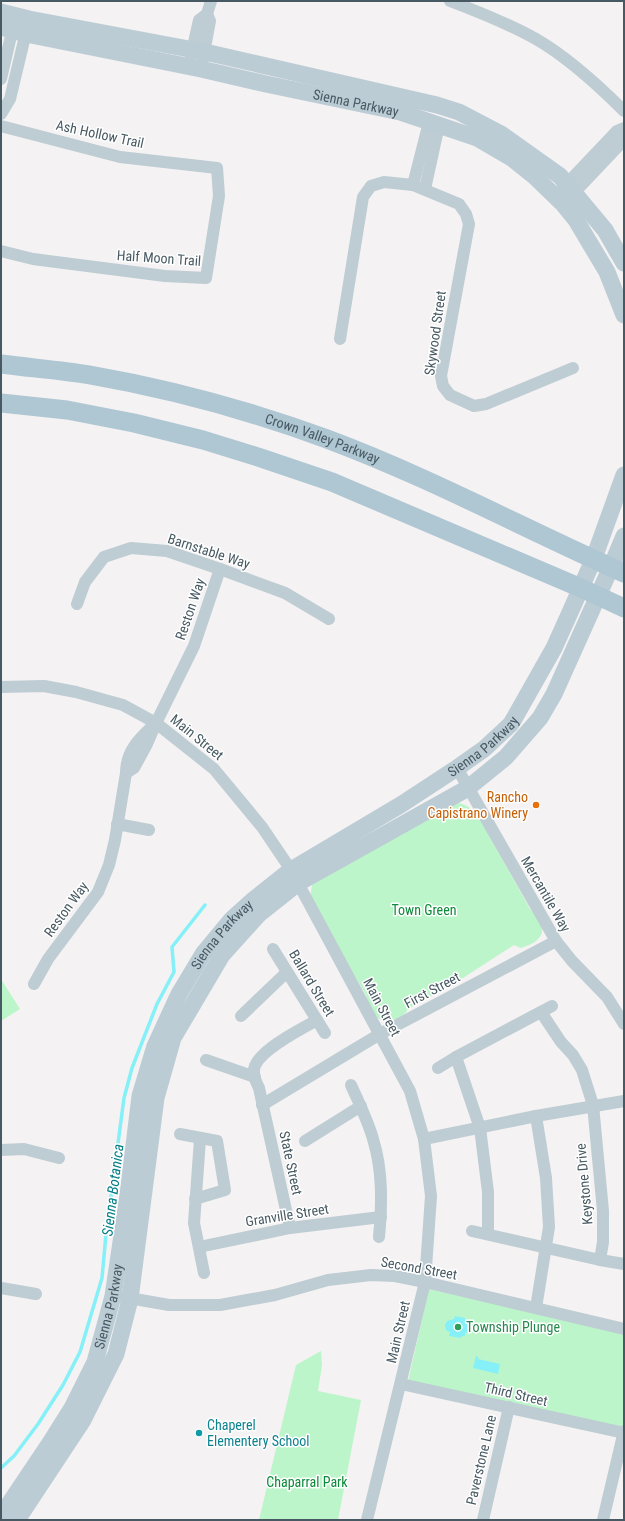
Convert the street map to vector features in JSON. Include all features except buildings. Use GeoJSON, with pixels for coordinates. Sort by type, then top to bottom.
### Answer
{"type":"FeatureCollection","features":[{"type":"Feature","properties":{"kind":"main road","name":"Sienna Parkway"},"geometry":{"type":"LineString","coordinates":[[14,23],[198,50],[437,105],[459,112],[501,134],[560,176],[565,194],[576,220],[607,272],[624,315]]}},
{"type":"Feature","properties":{"kind":"main road","name":"Sienna Parkway"},"geometry":{"type":"LineString","coordinates":[[14,23],[195,68],[400,112],[477,138],[513,159],[534,175],[565,194],[605,230],[624,264]]}},
{"type":"Feature","properties":{"kind":"main road"},"geometry":{"type":"LineString","coordinates":[[436,124],[459,112]]}},
{"type":"Feature","properties":{"kind":"main road","name":"Crown Valley Parkway"},"geometry":{"type":"LineString","coordinates":[[1,364],[90,375],[139,385],[278,422],[379,460],[618,570]]}},
{"type":"Feature","properties":{"kind":"main road"},"geometry":{"type":"LineString","coordinates":[[1,403],[67,410],[134,423],[202,440],[244,453],[332,482],[581,588],[624,608]]}},
{"type":"Feature","properties":{"kind":"main road","name":"Sienna Parkway"},"geometry":{"type":"LineString","coordinates":[[17,1520],[84,1420],[116,1354],[130,1299],[156,1098],[173,1038],[222,955],[258,914],[294,877],[484,750],[511,724],[554,648],[594,558],[624,475]]}},
{"type":"Feature","properties":{"kind":"main road","name":"Sienna Parkway"},"geometry":{"type":"LineString","coordinates":[[1,1516],[72,1408],[95,1362],[113,1296],[128,1195],[140,1096],[155,1046],[179,994],[203,954],[232,919],[252,901],[294,877],[468,788],[506,757],[540,718],[554,694],[598,596],[618,570],[624,536]]}},
{"type":"Feature","properties":{"kind":"street"},"geometry":{"type":"LineString","coordinates":[[195,68],[198,50],[210,20],[207,14],[211,1]]}},
{"type":"Feature","properties":{"kind":"street"},"geometry":{"type":"LineString","coordinates":[[450,1],[537,39],[570,62],[624,111]]}},
{"type":"Feature","properties":{"kind":"street"},"geometry":{"type":"LineString","coordinates":[[1,79],[14,23]]}},
{"type":"Feature","properties":{"kind":"street"},"geometry":{"type":"LineString","coordinates":[[1,114],[10,99],[14,23]]}},
{"type":"Feature","properties":{"kind":"street"},"geometry":{"type":"LineString","coordinates":[[414,186],[426,130],[436,124]]}},
{"type":"Feature","properties":{"kind":"street"},"geometry":{"type":"LineString","coordinates":[[425,189],[436,124]]}},
{"type":"Feature","properties":{"kind":"street","name":"Ash Hollow Trail"},"geometry":{"type":"LineString","coordinates":[[1,126],[120,157],[217,168]]}},
{"type":"Feature","properties":{"kind":"street"},"geometry":{"type":"LineString","coordinates":[[565,194],[617,131],[624,128]]}},
{"type":"Feature","properties":{"kind":"street"},"geometry":{"type":"LineString","coordinates":[[565,194],[624,140]]}},
{"type":"Feature","properties":{"kind":"street","name":"Half Moon Trail"},"geometry":{"type":"LineString","coordinates":[[1,252],[41,260],[165,276],[206,278],[219,196],[217,168]]}},
{"type":"Feature","properties":{"kind":"street","name":"Skywood Street"},"geometry":{"type":"LineString","coordinates":[[340,339],[363,197],[371,186],[384,182],[425,189],[459,204],[466,214],[469,224],[441,376],[443,386],[450,395],[474,406],[486,404],[573,368]]}},
{"type":"Feature","properties":{"kind":"street","name":"Barnstable Way"},"geometry":{"type":"LineString","coordinates":[[77,604],[85,582],[104,557],[131,548],[167,552],[220,569],[285,593],[329,619]]}},
{"type":"Feature","properties":{"kind":"street","name":"Reston Way"},"geometry":{"type":"LineString","coordinates":[[34,984],[48,959],[98,892],[109,865],[115,840],[126,773],[126,763],[136,741],[156,723],[194,646],[220,569]]}},
{"type":"Feature","properties":{"kind":"street","name":"Main Street"},"geometry":{"type":"LineString","coordinates":[[1,687],[44,686],[76,692],[123,705],[156,723],[214,769],[262,827],[294,877],[410,1091],[424,1140],[431,1196],[425,1282],[367,1520]]}},
{"type":"Feature","properties":{"kind":"street","name":"Mercantile Way"},"geometry":{"type":"LineString","coordinates":[[457,768],[556,940],[572,961],[607,997],[624,1024]]}},
{"type":"Feature","properties":{"kind":"street"},"geometry":{"type":"LineString","coordinates":[[117,824],[149,830]]}},
{"type":"Feature","properties":{"kind":"street","name":"First Street"},"geometry":{"type":"LineString","coordinates":[[262,1105],[380,1034],[556,940]]}},
{"type":"Feature","properties":{"kind":"street","name":"Ballard Street"},"geometry":{"type":"LineString","coordinates":[[274,949],[325,1033]]}},
{"type":"Feature","properties":{"kind":"street"},"geometry":{"type":"LineString","coordinates":[[241,1016],[287,972]]}},
{"type":"Feature","properties":{"kind":"street"},"geometry":{"type":"LineString","coordinates":[[438,1068],[552,1006]]}},
{"type":"Feature","properties":{"kind":"street","name":"Keystone Drive"},"geometry":{"type":"LineString","coordinates":[[541,1012],[561,1042],[573,1055],[582,1070],[593,1105],[603,1210],[603,1242],[600,1260]]}},
{"type":"Feature","properties":{"kind":"street"},"geometry":{"type":"LineString","coordinates":[[255,1077],[253,1072],[257,1060],[271,1048],[317,1020]]}},
{"type":"Feature","properties":{"kind":"street"},"geometry":{"type":"LineString","coordinates":[[456,1057],[480,1128],[488,1192],[488,1234]]}},
{"type":"Feature","properties":{"kind":"street"},"geometry":{"type":"LineString","coordinates":[[206,1060],[255,1077]]}},
{"type":"Feature","properties":{"kind":"street","name":"State Street"},"geometry":{"type":"LineString","coordinates":[[255,1077],[290,1228]]}},
{"type":"Feature","properties":{"kind":"street"},"geometry":{"type":"LineString","coordinates":[[351,1085],[361,1106],[373,1139],[380,1173],[381,1217],[379,1237]]}},
{"type":"Feature","properties":{"kind":"street"},"geometry":{"type":"LineString","coordinates":[[424,1140],[536,1116],[593,1105],[624,1101]]}},
{"type":"Feature","properties":{"kind":"street"},"geometry":{"type":"LineString","coordinates":[[305,1141],[361,1106]]}},
{"type":"Feature","properties":{"kind":"street"},"geometry":{"type":"LineString","coordinates":[[536,1116],[546,1178],[549,1227],[536,1308]]}},
{"type":"Feature","properties":{"kind":"street"},"geometry":{"type":"LineString","coordinates":[[180,1134],[217,1141],[225,1190],[195,1199]]}},
{"type":"Feature","properties":{"kind":"street"},"geometry":{"type":"LineString","coordinates":[[200,1139],[194,1222],[204,1273]]}},
{"type":"Feature","properties":{"kind":"street"},"geometry":{"type":"LineString","coordinates":[[1,1150],[24,1149],[59,1158]]}},
{"type":"Feature","properties":{"kind":"street","name":"Granville Street"},"geometry":{"type":"LineString","coordinates":[[199,1247],[290,1228],[381,1217]]}},
{"type":"Feature","properties":{"kind":"street"},"geometry":{"type":"LineString","coordinates":[[472,1231],[624,1264]]}},
{"type":"Feature","properties":{"kind":"street","name":"Second Street"},"geometry":{"type":"LineString","coordinates":[[113,1296],[169,1305],[220,1305],[275,1295],[328,1280],[371,1275],[395,1276],[624,1328]]}},
{"type":"Feature","properties":{"kind":"street"},"geometry":{"type":"LineString","coordinates":[[1,1288],[36,1294]]}},
{"type":"Feature","properties":{"kind":"street","name":"Third Street"},"geometry":{"type":"LineString","coordinates":[[401,1384],[624,1432]]}},
{"type":"Feature","properties":{"kind":"street","name":"Paverstone Lane"},"geometry":{"type":"LineString","coordinates":[[483,1520],[509,1407]]}},
{"type":"Feature","properties":{"kind":"street"},"geometry":{"type":"LineString","coordinates":[[603,1520],[624,1432]]}},
{"type":"Feature","properties":{"kind":"green space","name":"Town Green"},"geometry":{"type":"Polygon","coordinates":[[[459,803],[470,808],[480,819],[530,909],[539,919],[542,927],[541,935],[530,945],[521,948],[514,945],[463,978],[408,1009],[405,1014],[400,1017],[390,1020],[379,1019],[371,1012],[366,995],[310,898],[312,885],[431,815],[459,803]]]}},
{"type":"Feature","properties":{"kind":"green space"},"geometry":{"type":"Polygon","coordinates":[[[1,979],[20,1009],[1,1021],[1,979]]]}},
{"type":"Feature","properties":{"kind":"green space"},"geometry":{"type":"Polygon","coordinates":[[[429,1289],[624,1333],[624,1419],[622,1429],[408,1381],[429,1289]]]}},
{"type":"Feature","properties":{"kind":"green space","name":"Chaparral Park"},"geometry":{"type":"Polygon","coordinates":[[[321,1351],[322,1365],[318,1391],[361,1400],[338,1520],[259,1520],[296,1365],[321,1351]]]}},
{"type":"Feature","properties":{"kind":"water","name":"Township Plunge"},"geometry":{"type":"Polygon","coordinates":[[[455,1316],[465,1318],[465,1321],[468,1322],[467,1325],[471,1329],[470,1332],[465,1333],[465,1336],[462,1336],[461,1338],[449,1336],[450,1332],[446,1330],[445,1325],[447,1321],[454,1319],[455,1316]]]}},
{"type":"Feature","properties":{"kind":"water"},"geometry":{"type":"Polygon","coordinates":[[[476,1356],[478,1359],[500,1364],[498,1374],[473,1368],[476,1356]]]}},
{"type":"Feature","properties":{"kind":"waterway","name":"Sienna Botanica"},"geometry":{"type":"LineString","coordinates":[[1,1468],[14,1456],[38,1424],[63,1385],[80,1352],[102,1278],[106,1234],[124,1098],[132,1068],[157,1004],[174,972],[172,947],[205,905]]}},
{"type":"Feature","properties":{"kind":"place","name":"Rancho Capistrano Winery"},"geometry":{"type":"Point","coordinates":[536,805]}},
{"type":"Feature","properties":{"kind":"place","name":"Township Plunge"},"geometry":{"type":"Point","coordinates":[458,1327]}},
{"type":"Feature","properties":{"kind":"place","name":"Chaperel Elementery School"},"geometry":{"type":"Point","coordinates":[199,1433]}}]}
